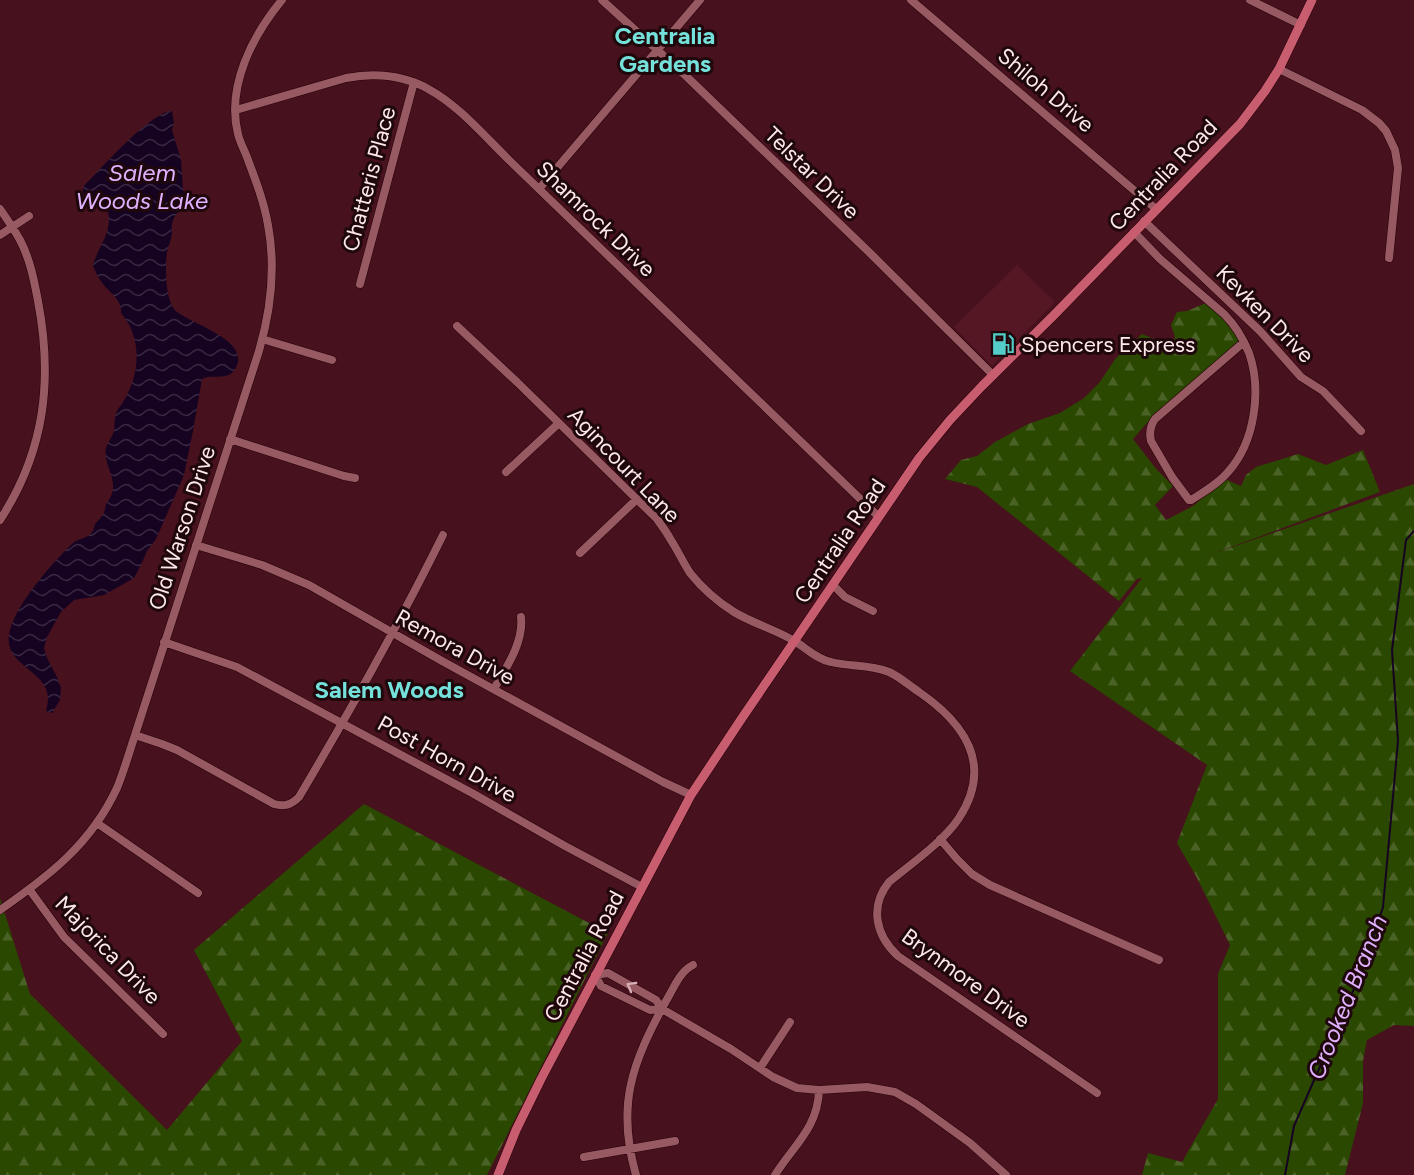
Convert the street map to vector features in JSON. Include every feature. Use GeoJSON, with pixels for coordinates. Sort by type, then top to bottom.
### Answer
{"type":"FeatureCollection","features":[{"type":"Feature","properties":{"kind":"main road","name":"Centralia Road"},"geometry":{"type":"LineString","coordinates":[[498,1175],[524,1112],[691,795],[879,517],[920,458],[956,413],[1240,124],[1279,69],[1312,0]]}},
{"type":"Feature","properties":{"kind":"street","name":"Old Warson Drive"},"geometry":{"type":"LineString","coordinates":[[0,910],[68,858],[97,823],[117,787],[262,339],[270,301],[272,248],[259,188],[238,134],[236,111],[239,81],[248,54],[264,22],[282,0]]}},
{"type":"Feature","properties":{"kind":"street","name":"Telstar Drive"},"geometry":{"type":"LineString","coordinates":[[602,0],[658,50],[873,256],[993,375]]}},
{"type":"Feature","properties":{"kind":"street"},"geometry":{"type":"LineString","coordinates":[[539,189],[700,0]]}},
{"type":"Feature","properties":{"kind":"street","name":"Shiloh Drive"},"geometry":{"type":"LineString","coordinates":[[911,0],[1156,208]]}},
{"type":"Feature","properties":{"kind":"street"},"geometry":{"type":"LineString","coordinates":[[1250,0],[1301,25]]}},
{"type":"Feature","properties":{"kind":"street"},"geometry":{"type":"LineString","coordinates":[[1279,69],[1370,114],[1391,140],[1398,168],[1389,258]]}},
{"type":"Feature","properties":{"kind":"street","name":"Shamrock Drive"},"geometry":{"type":"LineString","coordinates":[[236,111],[360,75],[388,75],[432,90],[451,103],[879,517]]}},
{"type":"Feature","properties":{"kind":"street","name":"Chatteris Place"},"geometry":{"type":"LineString","coordinates":[[360,284],[414,82]]}},
{"type":"Feature","properties":{"kind":"street"},"geometry":{"type":"LineString","coordinates":[[0,209],[26,255],[42,327],[45,376],[42,411],[27,470],[20,487],[0,520]]}},
{"type":"Feature","properties":{"kind":"street"},"geometry":{"type":"LineString","coordinates":[[0,235],[28,216]]}},
{"type":"Feature","properties":{"kind":"street","name":"Kevken Drive"},"geometry":{"type":"LineString","coordinates":[[1144,221],[1260,331],[1301,377],[1323,391],[1360,431]]}},
{"type":"Feature","properties":{"kind":"street"},"geometry":{"type":"LineString","coordinates":[[1134,231],[1160,259],[1232,323],[1244,342],[1254,377],[1253,411],[1241,453],[1227,473],[1189,500],[1172,477],[1151,441],[1152,424],[1244,342]]}},
{"type":"Feature","properties":{"kind":"street","name":"Agincourt Lane"},"geometry":{"type":"LineString","coordinates":[[457,326],[657,519],[690,572],[710,594],[753,622],[795,641]]}},
{"type":"Feature","properties":{"kind":"street"},"geometry":{"type":"LineString","coordinates":[[262,339],[332,360]]}},
{"type":"Feature","properties":{"kind":"street"},"geometry":{"type":"LineString","coordinates":[[506,472],[559,423]]}},
{"type":"Feature","properties":{"kind":"street"},"geometry":{"type":"LineString","coordinates":[[230,439],[355,478]]}},
{"type":"Feature","properties":{"kind":"street"},"geometry":{"type":"LineString","coordinates":[[580,553],[637,499]]}},
{"type":"Feature","properties":{"kind":"street"},"geometry":{"type":"LineString","coordinates":[[135,735],[177,750],[274,804],[280,806],[290,804],[299,797],[342,723],[443,535]]}},
{"type":"Feature","properties":{"kind":"street","name":"Remora Drive"},"geometry":{"type":"LineString","coordinates":[[196,545],[262,565],[309,585],[663,782],[691,795]]}},
{"type":"Feature","properties":{"kind":"street"},"geometry":{"type":"LineString","coordinates":[[833,585],[845,597],[873,611]]}},
{"type":"Feature","properties":{"kind":"street"},"geometry":{"type":"LineString","coordinates":[[494,689],[507,667],[519,638],[521,616]]}},
{"type":"Feature","properties":{"kind":"street","name":"Brynmore Drive"},"geometry":{"type":"LineString","coordinates":[[795,641],[830,662],[874,667],[891,672],[949,716],[961,729],[974,760],[974,782],[959,818],[940,839],[889,882],[882,891],[877,911],[883,938],[898,956],[1097,1093]]}},
{"type":"Feature","properties":{"kind":"street","name":"Post Horn Drive"},"geometry":{"type":"LineString","coordinates":[[164,642],[237,667],[642,887]]}},
{"type":"Feature","properties":{"kind":"street"},"geometry":{"type":"LineString","coordinates":[[97,823],[198,894]]}},
{"type":"Feature","properties":{"kind":"street"},"geometry":{"type":"LineString","coordinates":[[940,839],[972,874],[990,885],[1159,960]]}},
{"type":"Feature","properties":{"kind":"street","name":"Majorica Drive"},"geometry":{"type":"LineString","coordinates":[[29,889],[64,937],[163,1034]]}},
{"type":"Feature","properties":{"kind":"street"},"geometry":{"type":"LineString","coordinates":[[636,1175],[627,1125],[632,1077],[637,1060],[662,1009],[681,975],[693,965]]}},
{"type":"Feature","properties":{"kind":"street"},"geometry":{"type":"LineString","coordinates":[[662,1009],[650,1010],[601,986],[595,975],[608,973],[656,1000],[662,1009],[785,1083],[806,1089],[867,1087],[895,1092],[970,1143],[1006,1175]]}},
{"type":"Feature","properties":{"kind":"street"},"geometry":{"type":"LineString","coordinates":[[760,1068],[790,1022]]}},
{"type":"Feature","properties":{"kind":"street"},"geometry":{"type":"LineString","coordinates":[[775,1175],[809,1128],[817,1107],[819,1090]]}},
{"type":"Feature","properties":{"kind":"street"},"geometry":{"type":"LineString","coordinates":[[584,1157],[675,1141]]}},
{"type":"Feature","properties":{"kind":"shaded area"},"geometry":{"type":"Polygon","coordinates":[[[1017,265],[1055,302],[992,366],[954,327],[1017,265]]]}},
{"type":"Feature","properties":{"kind":"green space"},"geometry":{"type":"Polygon","coordinates":[[[1206,303],[1229,324],[1239,341],[1147,423],[1133,439],[1157,470],[1173,486],[1155,505],[1166,520],[1193,506],[1225,479],[1241,486],[1246,475],[1256,467],[1298,454],[1326,465],[1363,450],[1380,492],[1204,557],[1414,484],[1414,1026],[1394,1025],[1367,1040],[1363,1061],[1363,1103],[1345,1175],[1142,1175],[1148,1153],[1182,1162],[1218,1099],[1218,974],[1230,945],[1177,843],[1207,765],[1070,671],[1142,578],[1137,579],[1119,601],[977,487],[945,479],[961,460],[977,456],[995,442],[1028,424],[1060,413],[1084,398],[1099,383],[1116,358],[1142,334],[1171,346],[1175,337],[1171,325],[1177,312],[1187,311],[1206,303]]]}},
{"type":"Feature","properties":{"kind":"green space"},"geometry":{"type":"Polygon","coordinates":[[[364,804],[608,933],[487,1175],[0,1175],[0,898],[30,994],[167,1130],[242,1041],[194,950],[364,804]]]}},
{"type":"Feature","properties":{"kind":"water","name":"Salem Woods Lake"},"geometry":{"type":"Polygon","coordinates":[[[172,111],[174,123],[172,130],[181,160],[183,190],[193,203],[190,206],[184,206],[176,214],[172,223],[166,266],[170,300],[176,311],[228,342],[235,350],[238,359],[232,373],[202,379],[184,475],[156,539],[147,551],[134,578],[104,595],[74,600],[61,612],[47,637],[44,648],[61,688],[60,700],[52,713],[46,711],[48,698],[46,689],[41,681],[13,654],[9,645],[9,635],[18,612],[35,586],[73,543],[90,534],[104,513],[113,488],[105,453],[106,448],[114,431],[118,408],[123,403],[133,380],[137,357],[133,334],[121,313],[120,304],[101,282],[93,266],[107,233],[108,212],[83,193],[83,187],[139,131],[151,121],[172,111]]]}},
{"type":"Feature","properties":{"kind":"waterway","name":"Crooked Branch"},"geometry":{"type":"LineString","coordinates":[[1285,1175],[1294,1126],[1363,968],[1383,907],[1398,741],[1392,650],[1406,540],[1414,531]]}},
{"type":"Feature","properties":{"kind":"place","name":"Spencers Express"},"geometry":{"type":"Point","coordinates":[1003,344]}},
{"type":"Feature","properties":{"kind":"district","name":"Centralia Gardens"},"geometry":{"type":"Point","coordinates":[665,49]}},
{"type":"Feature","properties":{"kind":"district","name":"Salem Woods"},"geometry":{"type":"Point","coordinates":[389,689]}}]}
